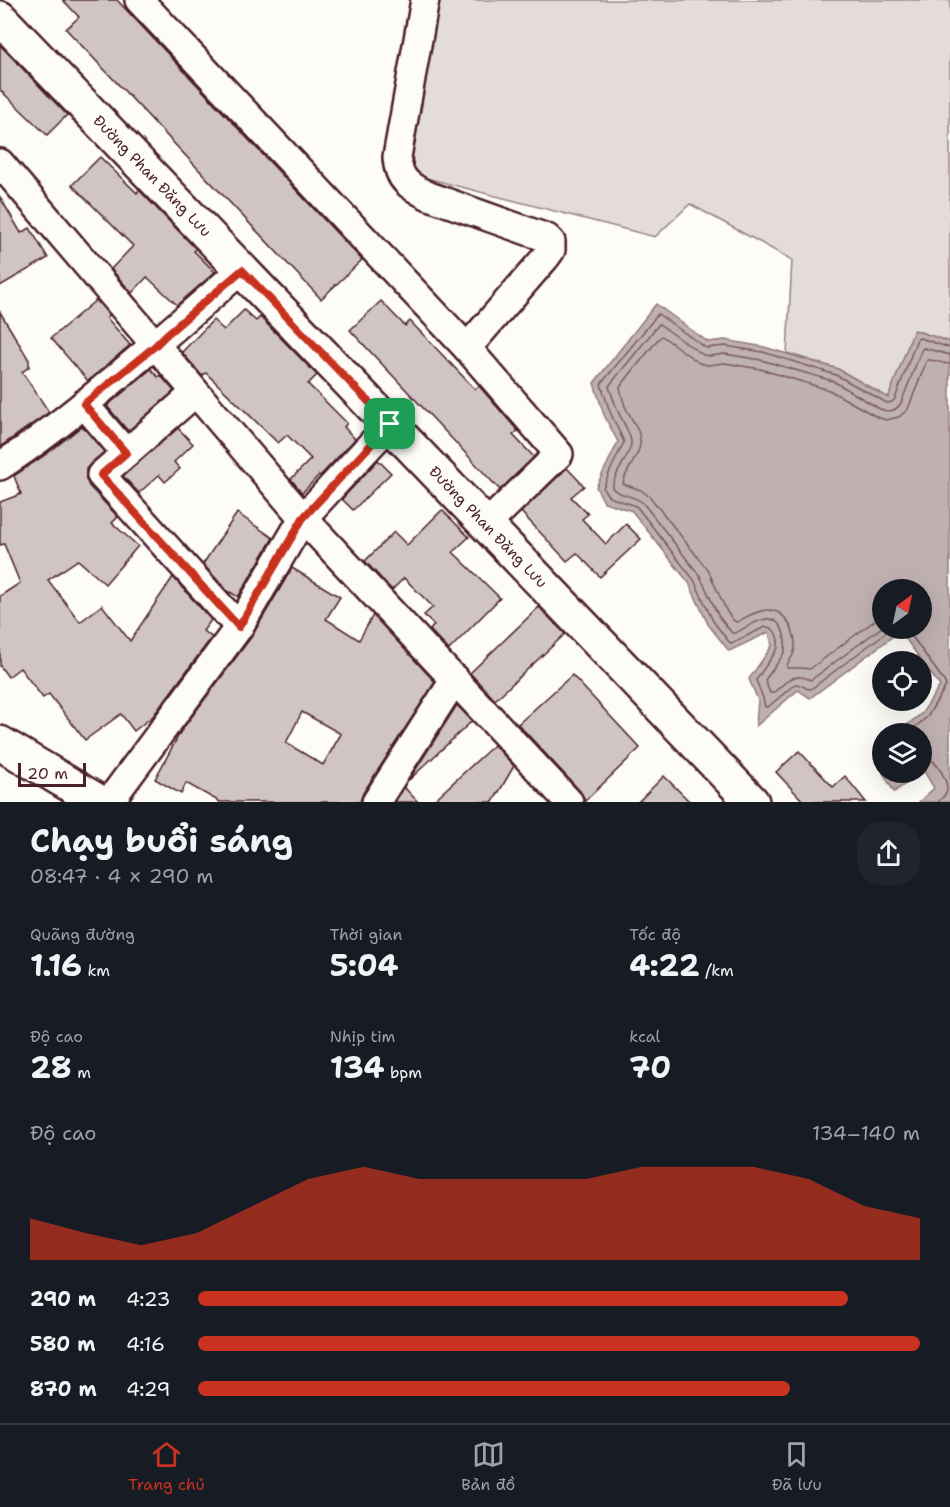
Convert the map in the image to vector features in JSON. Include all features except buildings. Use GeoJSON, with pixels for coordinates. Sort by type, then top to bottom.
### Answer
{"type":"FeatureCollection","features":[{"type":"Feature","properties":{"kind":"main road","name":"Đường Phan Đăng Lưu"},"geometry":{"type":"LineString","coordinates":[[0,18],[752,802]]}},
{"type":"Feature","properties":{"kind":"main road"},"geometry":{"type":"LineString","coordinates":[[0,743],[99,802]]}},
{"type":"Feature","properties":{"kind":"street"},"geometry":{"type":"LineString","coordinates":[[139,0],[467,348],[558,454],[486,525]]}},
{"type":"Feature","properties":{"kind":"street"},"geometry":{"type":"LineString","coordinates":[[425,0],[397,157],[399,171],[414,189],[547,238],[551,242],[551,250],[546,257],[467,348]]}},
{"type":"Feature","properties":{"kind":"street"},"geometry":{"type":"LineString","coordinates":[[0,163],[303,518],[568,802]]}},
{"type":"Feature","properties":{"kind":"street"},"geometry":{"type":"LineString","coordinates":[[0,466],[84,404],[242,270]]}},
{"type":"Feature","properties":{"kind":"street"},"geometry":{"type":"LineString","coordinates":[[195,393],[101,475],[239,627]]}},
{"type":"Feature","properties":{"kind":"street"},"geometry":{"type":"LineString","coordinates":[[84,404],[126,453]]}},
{"type":"Feature","properties":{"kind":"street"},"geometry":{"type":"LineString","coordinates":[[109,802],[239,627],[303,518],[390,424]]}},
{"type":"Feature","properties":{"kind":"street"},"geometry":{"type":"LineString","coordinates":[[376,802],[455,679]]}},
{"type":"Feature","properties":{"kind":"shaded area"},"geometry":{"type":"Polygon","coordinates":[[[424,0],[950,0],[950,342],[914,330],[889,398],[838,369],[787,353],[792,260],[690,204],[655,237],[399,171],[424,0]]]}},
{"type":"Feature","properties":{"kind":"water"},"geometry":{"type":"Polygon","coordinates":[[[656,304],[708,342],[725,340],[764,347],[838,369],[888,398],[914,330],[950,342],[950,802],[919,802],[934,788],[931,783],[932,723],[910,723],[923,711],[932,711],[932,698],[940,686],[932,675],[932,651],[915,651],[906,639],[932,639],[932,579],[872,579],[872,639],[889,639],[810,698],[798,690],[756,726],[758,700],[749,679],[772,646],[769,632],[729,651],[708,624],[689,583],[632,511],[604,502],[596,487],[618,442],[604,415],[594,383],[656,304]]]}},
{"type":"Feature","properties":{"kind":"water"},"geometry":{"type":"Polygon","coordinates":[[[889,783],[907,783],[894,792],[889,783]]]}},
{"type":"Feature","properties":{"kind":"route"},"geometry":{"type":"LineString","coordinates":[[242,270],[390,424],[303,518],[239,627],[101,475],[126,453],[84,404],[242,270]]}}]}
